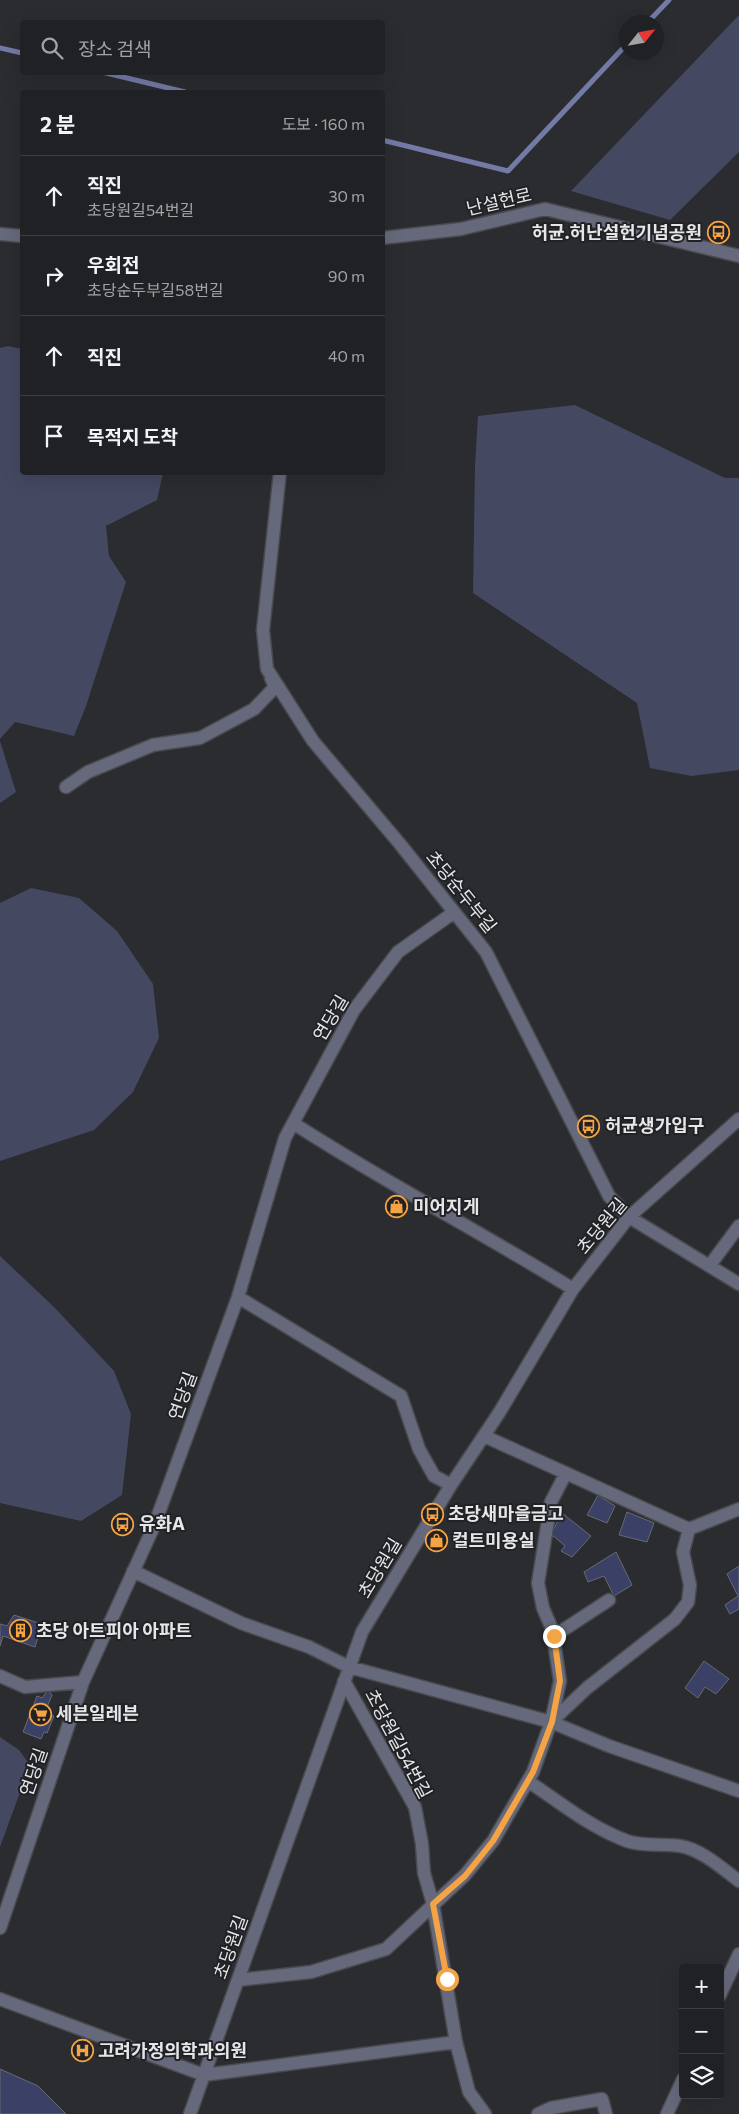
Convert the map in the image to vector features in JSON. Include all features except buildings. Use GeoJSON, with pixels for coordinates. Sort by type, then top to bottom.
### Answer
{"type":"FeatureCollection","features":[{"type":"Feature","properties":{"kind":"street","name":"난설헌로"},"geometry":{"type":"LineString","coordinates":[[385,238],[461,229],[545,209],[739,256]]}},
{"type":"Feature","properties":{"kind":"street"},"geometry":{"type":"LineString","coordinates":[[0,234],[20,236]]}},
{"type":"Feature","properties":{"kind":"street","name":"초당순두부길"},"geometry":{"type":"LineString","coordinates":[[280,475],[262,630],[267,669],[313,741],[400,844],[486,952],[609,1196],[629,1217],[739,1284]]}},
{"type":"Feature","properties":{"kind":"street"},"geometry":{"type":"LineString","coordinates":[[66,786],[88,772],[153,745],[200,738],[254,709],[275,687],[267,669]]}},
{"type":"Feature","properties":{"kind":"street","name":"연당길"},"geometry":{"type":"LineString","coordinates":[[0,1928],[83,1682],[154,1526],[238,1298],[285,1138],[354,1010],[398,952],[454,913]]}},
{"type":"Feature","properties":{"kind":"street","name":"초당원길"},"geometry":{"type":"LineString","coordinates":[[190,2114],[362,1632],[573,1289],[629,1217],[739,1119]]}},
{"type":"Feature","properties":{"kind":"street"},"geometry":{"type":"LineString","coordinates":[[293,1123],[356,1164],[523,1258],[573,1289]]}},
{"type":"Feature","properties":{"kind":"street"},"geometry":{"type":"LineString","coordinates":[[710,1265],[739,1226]]}},
{"type":"Feature","properties":{"kind":"street"},"geometry":{"type":"LineString","coordinates":[[238,1298],[401,1396],[419,1449],[434,1476],[451,1485]]}},
{"type":"Feature","properties":{"kind":"street"},"geometry":{"type":"LineString","coordinates":[[484,1436],[689,1529],[739,1509]]}},
{"type":"Feature","properties":{"kind":"street"},"geometry":{"type":"LineString","coordinates":[[238,1980],[311,1972],[386,1949],[465,1876],[493,1841],[528,1781],[552,1722],[560,1681],[554,1636],[543,1608],[538,1583],[551,1502],[566,1473]]}},
{"type":"Feature","properties":{"kind":"street"},"geometry":{"type":"LineString","coordinates":[[552,1722],[587,1688],[675,1619],[688,1602],[690,1586],[683,1552],[689,1529]]}},
{"type":"Feature","properties":{"kind":"street"},"geometry":{"type":"LineString","coordinates":[[133,1571],[241,1623],[309,1647],[349,1666],[552,1722],[609,1746],[739,1791]]}},
{"type":"Feature","properties":{"kind":"street"},"geometry":{"type":"LineString","coordinates":[[554,1636],[609,1600]]}},
{"type":"Feature","properties":{"kind":"street"},"geometry":{"type":"LineString","coordinates":[[0,1676],[25,1686],[83,1682]]}},
{"type":"Feature","properties":{"kind":"street","name":"초당원길54번길"},"geometry":{"type":"LineString","coordinates":[[344,1682],[414,1807],[422,1844],[424,1873],[433,1904],[456,2042],[469,2092],[485,2114]]}},
{"type":"Feature","properties":{"kind":"street"},"geometry":{"type":"LineString","coordinates":[[528,1781],[593,1824],[627,1841],[647,1845],[681,1846],[702,1855],[739,1881]]}},
{"type":"Feature","properties":{"kind":"street"},"geometry":{"type":"LineString","coordinates":[[724,1987],[739,1954]]}},
{"type":"Feature","properties":{"kind":"street"},"geometry":{"type":"LineString","coordinates":[[0,1999],[204,2075],[456,2042]]}},
{"type":"Feature","properties":{"kind":"street"},"geometry":{"type":"LineString","coordinates":[[667,2114],[679,2088]]}},
{"type":"Feature","properties":{"kind":"street"},"geometry":{"type":"LineString","coordinates":[[538,2114],[551,2108],[602,2098],[606,2114]]}},
{"type":"Feature","properties":{"kind":"shaded area"},"geometry":{"type":"Polygon","coordinates":[[[739,15],[739,152],[670,220],[571,191],[739,15]]]}},
{"type":"Feature","properties":{"kind":"shaded area"},"geometry":{"type":"Polygon","coordinates":[[[8,346],[20,349],[20,475],[163,475],[157,500],[106,526],[109,556],[126,582],[86,706],[74,736],[15,722],[0,739],[0,348],[8,346]]]}},
{"type":"Feature","properties":{"kind":"shaded area"},"geometry":{"type":"Polygon","coordinates":[[[575,405],[725,478],[739,478],[739,770],[691,776],[650,768],[637,703],[473,593],[475,465],[478,416],[575,405]]]}},
{"type":"Feature","properties":{"kind":"shaded area"},"geometry":{"type":"Polygon","coordinates":[[[0,741],[16,792],[0,803],[0,741]]]}},
{"type":"Feature","properties":{"kind":"shaded area"},"geometry":{"type":"Polygon","coordinates":[[[31,888],[79,898],[117,931],[153,984],[159,1038],[133,1092],[94,1130],[0,1161],[0,903],[31,888]]]}},
{"type":"Feature","properties":{"kind":"shaded area"},"geometry":{"type":"Polygon","coordinates":[[[0,1256],[54,1307],[114,1371],[131,1414],[122,1495],[81,1521],[0,1503],[0,1256]]]}},
{"type":"Feature","properties":{"kind":"shaded area"},"geometry":{"type":"Polygon","coordinates":[[[0,1737],[19,1750],[30,1765],[0,1847],[0,1737]]]}},
{"type":"Feature","properties":{"kind":"waterway"},"geometry":{"type":"LineString","coordinates":[[655,15],[669,0]]}},
{"type":"Feature","properties":{"kind":"waterway"},"geometry":{"type":"LineString","coordinates":[[0,48],[20,53]]}},
{"type":"Feature","properties":{"kind":"waterway"},"geometry":{"type":"LineString","coordinates":[[385,141],[508,171],[619,52]]}},
{"type":"Feature","properties":{"kind":"waterway"},"geometry":{"type":"LineString","coordinates":[[114,75],[177,90]]}},
{"type":"Feature","properties":{"kind":"place","name":"허균.허난설헌기념공원"},"geometry":{"type":"Point","coordinates":[718,233]}},
{"type":"Feature","properties":{"kind":"place","name":"허균생가입구"},"geometry":{"type":"Point","coordinates":[589,1126]}},
{"type":"Feature","properties":{"kind":"place","name":"미어지게"},"geometry":{"type":"Point","coordinates":[397,1207]}},
{"type":"Feature","properties":{"kind":"place","name":"초당새마을금고"},"geometry":{"type":"Point","coordinates":[432,1514]}},
{"type":"Feature","properties":{"kind":"place","name":"유화A"},"geometry":{"type":"Point","coordinates":[123,1524]}},
{"type":"Feature","properties":{"kind":"place","name":"컬트미용실"},"geometry":{"type":"Point","coordinates":[436,1541]}},
{"type":"Feature","properties":{"kind":"place","name":"초당 아트피아 아파트"},"geometry":{"type":"Point","coordinates":[20,1631]}},
{"type":"Feature","properties":{"kind":"place","name":"세븐일레븐"},"geometry":{"type":"Point","coordinates":[40,1714]}},
{"type":"Feature","properties":{"kind":"place","name":"고려가정의학과의원"},"geometry":{"type":"Point","coordinates":[82,2051]}},
{"type":"Feature","properties":{"kind":"route"},"geometry":{"type":"LineString","coordinates":[[447,1979],[433,1904],[465,1876],[493,1841],[533,1772],[552,1722],[560,1681],[554,1636]]}}]}
